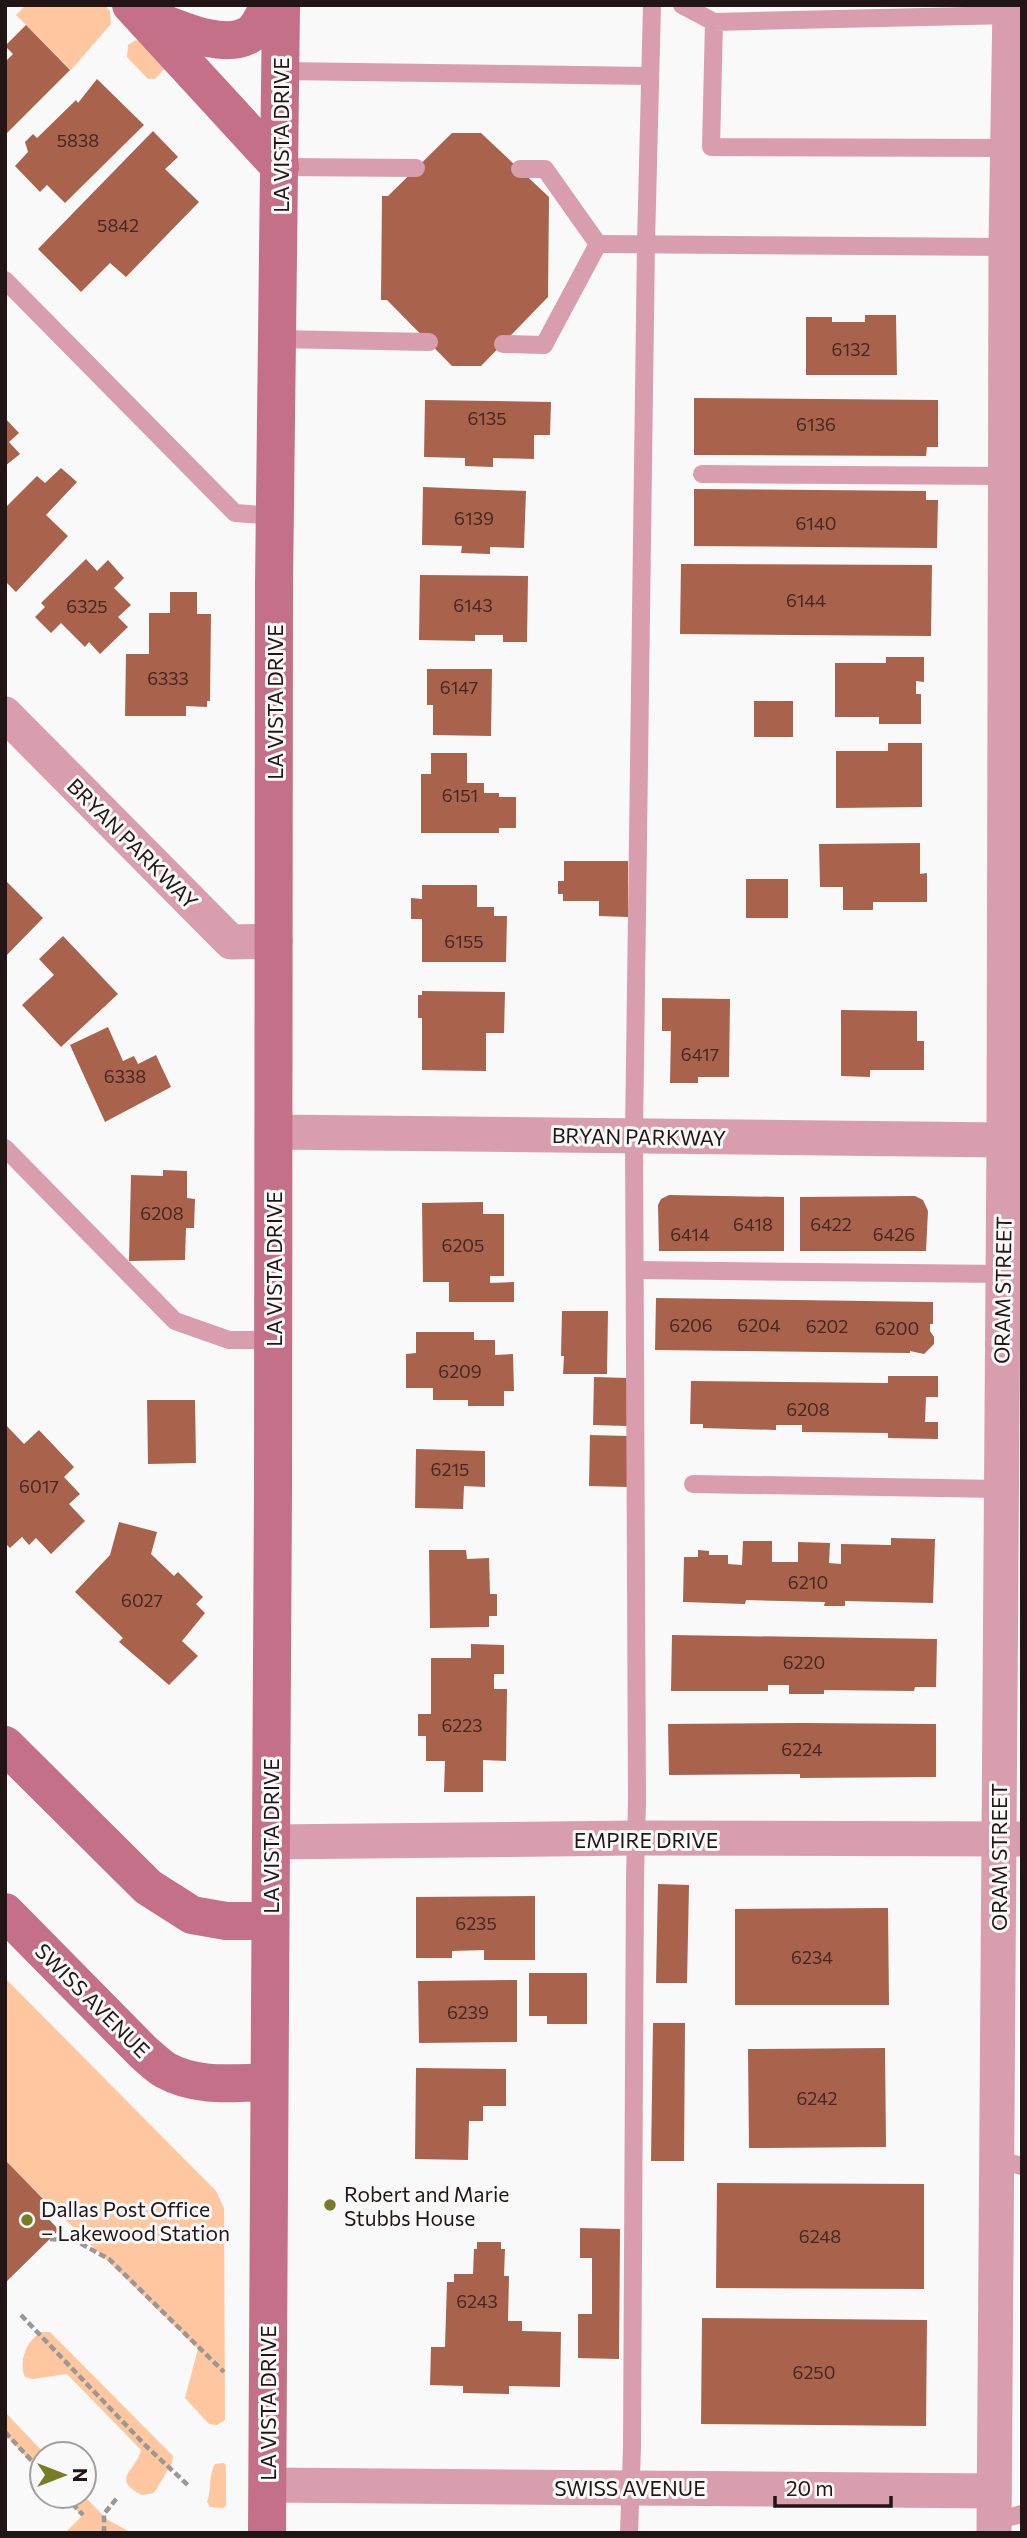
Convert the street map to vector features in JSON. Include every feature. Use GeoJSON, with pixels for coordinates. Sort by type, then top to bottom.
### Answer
{"type":"FeatureCollection","features":[{"type":"Feature","properties":{"kind":"street"},"geometry":{"type":"LineString","coordinates":[[136,10],[206,38],[232,40],[252,32],[270,5]]}},
{"type":"Feature","properties":{"kind":"street","name":"LA VISTA DRIVE"},"geometry":{"type":"LineString","coordinates":[[267,2533],[275,516],[281,5]]}},
{"type":"Feature","properties":{"kind":"street"},"geometry":{"type":"LineString","coordinates":[[136,10],[280,167]]}},
{"type":"Feature","properties":{"kind":"street","name":"ORAM STREET"},"geometry":{"type":"LineString","coordinates":[[1001,2515],[1008,2162],[1010,1839],[1000,1489],[1014,616],[1006,476],[1014,427],[1006,247],[1012,140],[1013,28]]}},
{"type":"Feature","properties":{"kind":"street","name":"BRYAN PARKWAY"},"geometry":{"type":"LineString","coordinates":[[5,714],[231,942],[275,941]]}},
{"type":"Feature","properties":{"kind":"street","name":"BRYAN PARKWAY"},"geometry":{"type":"LineString","coordinates":[[273,1132],[1004,1140]]}},
{"type":"Feature","properties":{"kind":"street"},"geometry":{"type":"LineString","coordinates":[[5,1745],[148,1887],[192,1915],[226,1921],[270,1921]]}},
{"type":"Feature","properties":{"kind":"street","name":"EMPIRE DRIVE"},"geometry":{"type":"LineString","coordinates":[[270,1842],[636,1838],[1010,1839]]}},
{"type":"Feature","properties":{"kind":"street","name":"SWISS AVENUE"},"geometry":{"type":"LineString","coordinates":[[5,1912],[143,2052],[165,2070],[193,2081],[223,2084],[270,2082]]}},
{"type":"Feature","properties":{"kind":"street","name":"SWISS AVENUE"},"geometry":{"type":"LineString","coordinates":[[267,2484],[629,2487],[1001,2515]]}},
{"type":"Feature","properties":{"kind":"lane"},"geometry":{"type":"LineString","coordinates":[[629,2533],[632,2447],[636,1838],[634,1136],[646,243],[652,5]]}},
{"type":"Feature","properties":{"kind":"lane"},"geometry":{"type":"LineString","coordinates":[[682,5],[714,22],[1013,28]]}},
{"type":"Feature","properties":{"kind":"lane"},"geometry":{"type":"LineString","coordinates":[[714,22],[711,147],[1012,140]]}},
{"type":"Feature","properties":{"kind":"lane"},"geometry":{"type":"LineString","coordinates":[[280,71],[650,76]]}},
{"type":"Feature","properties":{"kind":"lane"},"geometry":{"type":"LineString","coordinates":[[280,167],[416,168]]}},
{"type":"Feature","properties":{"kind":"lane"},"geometry":{"type":"LineString","coordinates":[[520,169],[545,169],[597,244]]}},
{"type":"Feature","properties":{"kind":"lane"},"geometry":{"type":"LineString","coordinates":[[597,244],[1006,247]]}},
{"type":"Feature","properties":{"kind":"lane"},"geometry":{"type":"LineString","coordinates":[[502,344],[544,345],[597,244]]}},
{"type":"Feature","properties":{"kind":"lane"},"geometry":{"type":"LineString","coordinates":[[5,281],[235,513],[275,516]]}},
{"type":"Feature","properties":{"kind":"lane"},"geometry":{"type":"LineString","coordinates":[[277,339],[429,342]]}},
{"type":"Feature","properties":{"kind":"lane"},"geometry":{"type":"LineString","coordinates":[[702,474],[1006,476]]}},
{"type":"Feature","properties":{"kind":"lane"},"geometry":{"type":"LineString","coordinates":[[5,1148],[175,1321],[229,1340],[272,1340]]}},
{"type":"Feature","properties":{"kind":"lane"},"geometry":{"type":"LineString","coordinates":[[635,1270],[1003,1275]]}},
{"type":"Feature","properties":{"kind":"lane"},"geometry":{"type":"LineString","coordinates":[[693,1484],[1000,1489]]}},
{"type":"Feature","properties":{"kind":"path"},"geometry":{"type":"LineString","coordinates":[[50,2239],[76,2241],[109,2259],[224,2372]]}},
{"type":"Feature","properties":{"kind":"path"},"geometry":{"type":"LineString","coordinates":[[21,2315],[146,2446],[190,2487]]}},
{"type":"Feature","properties":{"kind":"path"},"geometry":{"type":"LineString","coordinates":[[5,2432],[28,2457]]}},
{"type":"Feature","properties":{"kind":"path"},"geometry":{"type":"LineString","coordinates":[[104,2533],[104,2514],[117,2498]]}},
{"type":"Feature","properties":{"kind":"path"},"geometry":{"type":"LineString","coordinates":[[78,2510],[83,2515]]}},
{"type":"Feature","properties":{"kind":"shaded area"},"geometry":{"type":"Polygon","coordinates":[[[26,5],[105,5],[110,11],[111,24],[71,70],[16,15],[26,5]]]}},
{"type":"Feature","properties":{"kind":"shaded area"},"geometry":{"type":"Polygon","coordinates":[[[136,40],[165,68],[155,79],[148,79],[127,57],[128,45],[136,40]]]}},
{"type":"Feature","properties":{"kind":"shaded area"},"geometry":{"type":"Polygon","coordinates":[[[5,1978],[216,2191],[224,2208],[225,2420],[217,2425],[209,2424],[185,2398],[198,2349],[5,2161],[5,1978]]]}},
{"type":"Feature","properties":{"kind":"shaded area"},"geometry":{"type":"Polygon","coordinates":[[[42,2332],[50,2332],[173,2456],[172,2463],[154,2493],[142,2495],[128,2484],[126,2479],[141,2450],[67,2374],[33,2379],[25,2377],[25,2352],[32,2340],[42,2332]]]}},
{"type":"Feature","properties":{"kind":"shaded area"},"geometry":{"type":"Polygon","coordinates":[[[5,2412],[32,2440],[28,2440],[28,2459],[5,2434],[5,2412]]]}},
{"type":"Feature","properties":{"kind":"shaded area"},"geometry":{"type":"Polygon","coordinates":[[[224,2463],[226,2506],[210,2507],[207,2502],[213,2468],[215,2464],[224,2463]]]}},
{"type":"Feature","properties":{"kind":"shaded area"},"geometry":{"type":"Polygon","coordinates":[[[76,2510],[98,2510],[108,2520],[132,2533],[65,2533],[82,2516],[76,2510]]]}},
{"type":"Feature","properties":{"kind":"building"},"geometry":{"type":"Polygon","coordinates":[[[26,25],[70,70],[5,135],[5,62],[13,54],[5,46],[26,25]]]}},
{"type":"Feature","properties":{"kind":"building"},"geometry":{"type":"Polygon","coordinates":[[[97,79],[144,125],[65,203],[47,185],[40,192],[15,166],[28,152],[25,142],[33,134],[37,138],[76,100],[78,103],[97,79]]]}},
{"type":"Feature","properties":{"kind":"building"},"geometry":{"type":"Polygon","coordinates":[[[153,131],[178,157],[165,169],[199,202],[126,277],[110,263],[81,292],[38,249],[153,131]]]}},
{"type":"Feature","properties":{"kind":"building"},"geometry":{"type":"Polygon","coordinates":[[[452,133],[481,133],[549,197],[548,297],[481,366],[452,366],[387,300],[381,300],[382,196],[388,196],[452,133]]]}},
{"type":"Feature","properties":{"kind":"building"},"geometry":{"type":"Polygon","coordinates":[[[865,315],[896,315],[897,375],[806,375],[806,317],[832,317],[832,322],[865,322],[865,315]]]}},
{"type":"Feature","properties":{"kind":"building"},"geometry":{"type":"Polygon","coordinates":[[[694,398],[938,400],[938,447],[927,447],[926,456],[694,455],[694,398]]]}},
{"type":"Feature","properties":{"kind":"building"},"geometry":{"type":"Polygon","coordinates":[[[425,400],[551,402],[550,435],[534,435],[534,459],[493,458],[493,467],[465,466],[465,458],[424,457],[425,400]]]}},
{"type":"Feature","properties":{"kind":"building"},"geometry":{"type":"Polygon","coordinates":[[[5,418],[19,433],[9,442],[20,454],[5,466],[5,418]]]}},
{"type":"Feature","properties":{"kind":"building"},"geometry":{"type":"Polygon","coordinates":[[[61,468],[77,482],[46,515],[68,536],[16,592],[5,581],[5,508],[37,476],[45,483],[61,468]]]}},
{"type":"Feature","properties":{"kind":"building"},"geometry":{"type":"Polygon","coordinates":[[[423,487],[526,491],[524,548],[490,547],[490,554],[461,553],[462,546],[422,545],[423,487]]]}},
{"type":"Feature","properties":{"kind":"building"},"geometry":{"type":"Polygon","coordinates":[[[694,489],[926,491],[926,500],[938,500],[937,548],[694,546],[694,489]]]}},
{"type":"Feature","properties":{"kind":"building"},"geometry":{"type":"Polygon","coordinates":[[[86,559],[97,571],[108,560],[124,578],[114,588],[131,605],[118,617],[128,627],[100,654],[89,642],[85,647],[61,623],[51,633],[35,617],[45,607],[41,603],[86,559]]]}},
{"type":"Feature","properties":{"kind":"building"},"geometry":{"type":"Polygon","coordinates":[[[681,564],[932,565],[931,636],[680,634],[681,564]]]}},
{"type":"Feature","properties":{"kind":"building"},"geometry":{"type":"Polygon","coordinates":[[[420,575],[528,576],[527,642],[503,642],[503,635],[475,635],[475,641],[419,640],[420,575]]]}},
{"type":"Feature","properties":{"kind":"building"},"geometry":{"type":"Polygon","coordinates":[[[170,592],[197,592],[197,614],[211,614],[210,701],[207,701],[207,707],[186,706],[186,716],[125,716],[126,654],[149,654],[149,613],[170,613],[170,592]]]}},
{"type":"Feature","properties":{"kind":"building"},"geometry":{"type":"Polygon","coordinates":[[[886,657],[924,657],[924,682],[916,681],[916,694],[921,694],[921,724],[879,724],[879,717],[835,717],[835,663],[886,663],[886,657]]]}},
{"type":"Feature","properties":{"kind":"building"},"geometry":{"type":"Polygon","coordinates":[[[427,669],[492,669],[491,736],[433,735],[433,705],[427,705],[427,669]]]}},
{"type":"Feature","properties":{"kind":"building"},"geometry":{"type":"Polygon","coordinates":[[[754,701],[793,701],[793,737],[754,737],[754,701]]]}},
{"type":"Feature","properties":{"kind":"building"},"geometry":{"type":"Polygon","coordinates":[[[888,743],[922,743],[922,807],[836,808],[836,751],[888,751],[888,743]]]}},
{"type":"Feature","properties":{"kind":"building"},"geometry":{"type":"Polygon","coordinates":[[[431,753],[467,753],[467,783],[484,783],[484,793],[499,793],[499,797],[516,797],[516,828],[499,828],[499,833],[421,833],[421,774],[431,774],[431,753]]]}},
{"type":"Feature","properties":{"kind":"building"},"geometry":{"type":"Polygon","coordinates":[[[920,843],[920,874],[927,873],[927,902],[873,902],[873,910],[843,910],[843,887],[820,887],[819,844],[920,843]]]}},
{"type":"Feature","properties":{"kind":"building"},"geometry":{"type":"Polygon","coordinates":[[[564,861],[628,861],[628,917],[599,916],[599,901],[563,901],[563,894],[558,894],[558,881],[564,881],[564,861]]]}},
{"type":"Feature","properties":{"kind":"building"},"geometry":{"type":"Polygon","coordinates":[[[746,879],[788,879],[788,918],[746,918],[746,879]]]}},
{"type":"Feature","properties":{"kind":"building"},"geometry":{"type":"Polygon","coordinates":[[[5,880],[43,918],[5,957],[5,880]]]}},
{"type":"Feature","properties":{"kind":"building"},"geometry":{"type":"Polygon","coordinates":[[[422,885],[477,885],[477,907],[494,907],[494,916],[507,916],[506,962],[422,962],[422,919],[411,919],[411,898],[422,899],[422,885]]]}},
{"type":"Feature","properties":{"kind":"building"},"geometry":{"type":"Polygon","coordinates":[[[63,936],[118,994],[61,1047],[22,1005],[54,975],[39,959],[63,936]]]}},
{"type":"Feature","properties":{"kind":"building"},"geometry":{"type":"Polygon","coordinates":[[[422,991],[505,992],[504,1033],[486,1033],[486,1071],[422,1070],[422,1018],[418,1018],[418,995],[422,995],[422,991]]]}},
{"type":"Feature","properties":{"kind":"building"},"geometry":{"type":"Polygon","coordinates":[[[662,998],[730,999],[729,1077],[698,1077],[698,1083],[670,1083],[671,1031],[662,1031],[662,998]]]}},
{"type":"Feature","properties":{"kind":"building"},"geometry":{"type":"Polygon","coordinates":[[[841,1010],[917,1011],[917,1041],[924,1041],[924,1070],[870,1070],[870,1077],[841,1076],[841,1010]]]}},
{"type":"Feature","properties":{"kind":"building"},"geometry":{"type":"Polygon","coordinates":[[[108,1027],[123,1061],[134,1056],[138,1064],[156,1055],[171,1087],[105,1122],[70,1045],[108,1027]]]}},
{"type":"Feature","properties":{"kind":"building"},"geometry":{"type":"Polygon","coordinates":[[[163,1170],[187,1171],[187,1198],[195,1199],[194,1228],[186,1228],[185,1260],[129,1261],[131,1175],[163,1176],[163,1170]]]}},
{"type":"Feature","properties":{"kind":"building"},"geometry":{"type":"Polygon","coordinates":[[[669,1195],[784,1197],[784,1251],[659,1251],[658,1205],[661,1199],[669,1195]]]}},
{"type":"Feature","properties":{"kind":"building"},"geometry":{"type":"Polygon","coordinates":[[[915,1196],[923,1200],[928,1211],[926,1251],[800,1251],[800,1197],[915,1196]]]}},
{"type":"Feature","properties":{"kind":"building"},"geometry":{"type":"Polygon","coordinates":[[[483,1202],[483,1214],[504,1214],[504,1276],[490,1276],[490,1283],[514,1282],[514,1302],[449,1302],[449,1282],[423,1282],[422,1203],[483,1202]]]}},
{"type":"Feature","properties":{"kind":"building"},"geometry":{"type":"Polygon","coordinates":[[[656,1298],[933,1302],[933,1324],[930,1324],[930,1331],[934,1344],[924,1354],[910,1351],[655,1350],[656,1298]]]}},
{"type":"Feature","properties":{"kind":"building"},"geometry":{"type":"Polygon","coordinates":[[[562,1311],[608,1311],[607,1374],[563,1374],[562,1311]]]}},
{"type":"Feature","properties":{"kind":"building"},"geometry":{"type":"Polygon","coordinates":[[[416,1332],[474,1332],[474,1340],[495,1340],[495,1355],[513,1354],[514,1391],[504,1391],[504,1406],[468,1406],[468,1400],[433,1400],[433,1388],[406,1388],[406,1354],[416,1353],[416,1332]]]}},
{"type":"Feature","properties":{"kind":"building"},"geometry":{"type":"Polygon","coordinates":[[[888,1376],[938,1376],[938,1397],[926,1397],[925,1422],[938,1422],[938,1439],[888,1438],[888,1433],[802,1432],[802,1425],[776,1425],[776,1430],[703,1428],[703,1424],[690,1424],[691,1381],[888,1383],[888,1376]]]}},
{"type":"Feature","properties":{"kind":"building"},"geometry":{"type":"Polygon","coordinates":[[[594,1377],[628,1378],[627,1426],[593,1425],[594,1377]]]}},
{"type":"Feature","properties":{"kind":"building"},"geometry":{"type":"Polygon","coordinates":[[[147,1400],[195,1400],[196,1463],[148,1464],[147,1400]]]}},
{"type":"Feature","properties":{"kind":"building"},"geometry":{"type":"Polygon","coordinates":[[[5,1424],[24,1444],[39,1430],[74,1467],[64,1477],[80,1494],[69,1504],[85,1521],[51,1554],[36,1538],[29,1545],[22,1537],[10,1548],[5,1543],[5,1424]]]}},
{"type":"Feature","properties":{"kind":"building"},"geometry":{"type":"Polygon","coordinates":[[[590,1435],[628,1436],[628,1487],[589,1486],[590,1435]]]}},
{"type":"Feature","properties":{"kind":"building"},"geometry":{"type":"Polygon","coordinates":[[[416,1449],[485,1451],[485,1487],[464,1486],[463,1509],[415,1508],[416,1449]]]}},
{"type":"Feature","properties":{"kind":"building"},"geometry":{"type":"Polygon","coordinates":[[[119,1522],[157,1532],[151,1554],[174,1576],[178,1572],[203,1597],[196,1604],[205,1613],[182,1641],[198,1656],[169,1685],[119,1642],[123,1638],[75,1592],[110,1555],[119,1522]]]}},
{"type":"Feature","properties":{"kind":"building"},"geometry":{"type":"Polygon","coordinates":[[[891,1538],[935,1539],[933,1603],[845,1601],[845,1606],[824,1606],[825,1602],[683,1602],[684,1557],[698,1557],[698,1550],[709,1551],[709,1555],[728,1555],[728,1564],[742,1565],[743,1541],[772,1541],[772,1562],[798,1562],[798,1542],[830,1543],[829,1563],[841,1564],[841,1544],[891,1545],[891,1538]]]}},
{"type":"Feature","properties":{"kind":"building"},"geometry":{"type":"Polygon","coordinates":[[[429,1550],[466,1550],[467,1559],[489,1558],[490,1594],[497,1594],[497,1616],[489,1616],[489,1627],[430,1628],[429,1550]]]}},
{"type":"Feature","properties":{"kind":"building"},"geometry":{"type":"Polygon","coordinates":[[[672,1635],[937,1639],[936,1687],[915,1687],[914,1691],[824,1690],[824,1694],[789,1694],[789,1685],[768,1685],[768,1691],[671,1691],[672,1635]]]}},
{"type":"Feature","properties":{"kind":"building"},"geometry":{"type":"Polygon","coordinates":[[[471,1644],[504,1645],[504,1674],[494,1674],[494,1689],[507,1689],[506,1761],[483,1760],[483,1792],[444,1792],[445,1761],[426,1761],[426,1736],[418,1736],[418,1714],[431,1714],[431,1658],[471,1658],[471,1644]]]}},
{"type":"Feature","properties":{"kind":"building"},"geometry":{"type":"Polygon","coordinates":[[[668,1724],[936,1724],[936,1777],[669,1775],[668,1724]]]}},
{"type":"Feature","properties":{"kind":"building"},"geometry":{"type":"Polygon","coordinates":[[[658,1884],[689,1885],[687,1983],[656,1983],[658,1884]]]}},
{"type":"Feature","properties":{"kind":"building"},"geometry":{"type":"Polygon","coordinates":[[[535,1896],[535,1960],[484,1960],[484,1950],[452,1951],[452,1958],[416,1958],[416,1897],[535,1896]]]}},
{"type":"Feature","properties":{"kind":"building"},"geometry":{"type":"Polygon","coordinates":[[[888,1908],[889,2005],[735,2005],[735,1909],[888,1908]]]}},
{"type":"Feature","properties":{"kind":"building"},"geometry":{"type":"Polygon","coordinates":[[[529,1973],[587,1973],[587,2024],[547,2024],[547,2016],[529,2016],[529,1973]]]}},
{"type":"Feature","properties":{"kind":"building"},"geometry":{"type":"Polygon","coordinates":[[[517,1980],[517,2042],[419,2043],[418,1981],[517,1980]]]}},
{"type":"Feature","properties":{"kind":"building"},"geometry":{"type":"Polygon","coordinates":[[[653,2023],[685,2023],[684,2161],[651,2161],[653,2023]]]}},
{"type":"Feature","properties":{"kind":"building"},"geometry":{"type":"Polygon","coordinates":[[[885,2048],[886,2147],[749,2148],[748,2049],[885,2048]]]}},
{"type":"Feature","properties":{"kind":"building"},"geometry":{"type":"Polygon","coordinates":[[[416,2068],[506,2069],[506,2106],[483,2106],[483,2121],[469,2121],[468,2160],[415,2159],[416,2068]]]}},
{"type":"Feature","properties":{"kind":"building","name":"Dallas Post Office – Lakewood Station"},"geometry":{"type":"Polygon","coordinates":[[[5,2160],[47,2203],[40,2210],[59,2230],[5,2283],[5,2160]]]}},
{"type":"Feature","properties":{"kind":"building"},"geometry":{"type":"Polygon","coordinates":[[[717,2183],[924,2184],[924,2289],[716,2288],[717,2183]]]}},
{"type":"Feature","properties":{"kind":"building"},"geometry":{"type":"Polygon","coordinates":[[[580,2228],[620,2229],[619,2359],[578,2358],[578,2314],[592,2314],[592,2258],[580,2258],[580,2228]]]}},
{"type":"Feature","properties":{"kind":"building"},"geometry":{"type":"Polygon","coordinates":[[[477,2242],[501,2242],[501,2249],[505,2249],[504,2276],[509,2276],[508,2321],[522,2321],[522,2331],[561,2332],[560,2387],[509,2386],[509,2394],[463,2393],[463,2386],[430,2385],[431,2347],[445,2347],[447,2282],[454,2282],[454,2274],[473,2274],[474,2249],[477,2249],[477,2242]]]}},
{"type":"Feature","properties":{"kind":"building"},"geometry":{"type":"Polygon","coordinates":[[[702,2318],[927,2320],[926,2426],[701,2424],[702,2318]]]}},
{"type":"Feature","properties":{"kind":"place","name":"Robert and Marie Stubbs House"},"geometry":{"type":"Point","coordinates":[330,2205]}},
{"type":"Feature","properties":{"kind":"place","name":"Dallas Post Office – Lakewood Station"},"geometry":{"type":"Point","coordinates":[27,2220]}}]}
